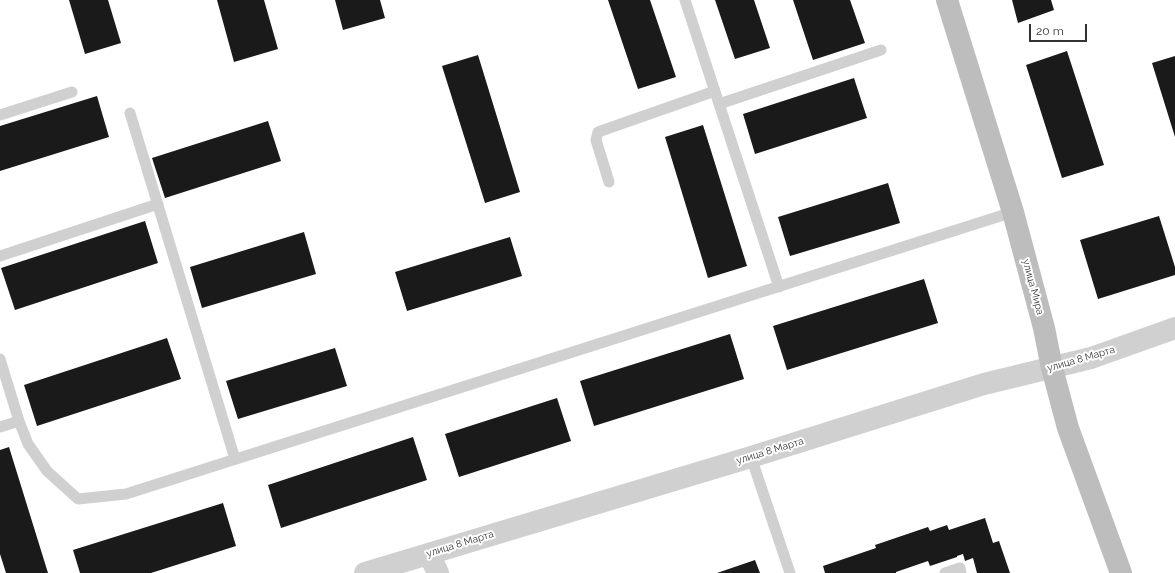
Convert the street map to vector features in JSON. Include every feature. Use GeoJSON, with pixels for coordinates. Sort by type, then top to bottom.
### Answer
{"type":"FeatureCollection","features":[{"type":"Feature","properties":{"kind":"main road","name":"улица Мира"},"geometry":{"type":"LineString","coordinates":[[947,0],[1013,212],[1044,328],[1052,368],[1068,428],[1121,573]]}},
{"type":"Feature","properties":{"kind":"street","name":"улица 8 Марта"},"geometry":{"type":"LineString","coordinates":[[365,573],[433,563],[751,457],[984,384],[1091,358],[1175,328]]}},
{"type":"Feature","properties":{"kind":"lane"},"geometry":{"type":"LineString","coordinates":[[686,0],[779,286]]}},
{"type":"Feature","properties":{"kind":"lane"},"geometry":{"type":"LineString","coordinates":[[719,104],[880,50]]}},
{"type":"Feature","properties":{"kind":"lane"},"geometry":{"type":"LineString","coordinates":[[0,115],[72,92]]}},
{"type":"Feature","properties":{"kind":"lane"},"geometry":{"type":"LineString","coordinates":[[609,182],[596,140],[598,132],[715,92]]}},
{"type":"Feature","properties":{"kind":"lane"},"geometry":{"type":"LineString","coordinates":[[130,113],[235,459]]}},
{"type":"Feature","properties":{"kind":"lane"},"geometry":{"type":"LineString","coordinates":[[0,256],[158,204]]}},
{"type":"Feature","properties":{"kind":"lane"},"geometry":{"type":"LineString","coordinates":[[0,359],[19,421],[28,444],[47,471],[78,499],[126,494],[1013,212]]}},
{"type":"Feature","properties":{"kind":"lane"},"geometry":{"type":"LineString","coordinates":[[0,427],[19,421]]}},
{"type":"Feature","properties":{"kind":"lane"},"geometry":{"type":"LineString","coordinates":[[751,457],[790,573]]}},
{"type":"Feature","properties":{"kind":"lane"},"geometry":{"type":"LineString","coordinates":[[945,573],[960,568],[961,573]]}},
{"type":"Feature","properties":{"kind":"building"},"geometry":{"type":"Polygon","coordinates":[[[69,0],[108,0],[121,43],[85,54],[69,0]]]}},
{"type":"Feature","properties":{"kind":"building"},"geometry":{"type":"Polygon","coordinates":[[[217,0],[264,0],[278,49],[234,62],[217,0]]]}},
{"type":"Feature","properties":{"kind":"building"},"geometry":{"type":"Polygon","coordinates":[[[335,0],[380,0],[385,18],[343,30],[335,0]]]}},
{"type":"Feature","properties":{"kind":"building"},"geometry":{"type":"Polygon","coordinates":[[[608,0],[650,0],[676,77],[638,89],[608,0]]]}},
{"type":"Feature","properties":{"kind":"building"},"geometry":{"type":"Polygon","coordinates":[[[715,0],[754,0],[770,48],[735,59],[715,0]]]}},
{"type":"Feature","properties":{"kind":"building"},"geometry":{"type":"Polygon","coordinates":[[[793,0],[850,0],[865,43],[813,60],[793,0]]]}},
{"type":"Feature","properties":{"kind":"building"},"geometry":{"type":"Polygon","coordinates":[[[1012,0],[1051,0],[1054,10],[1018,23],[1012,0]]]}},
{"type":"Feature","properties":{"kind":"building"},"geometry":{"type":"Polygon","coordinates":[[[1067,51],[1104,165],[1062,178],[1026,65],[1067,51]]]}},
{"type":"Feature","properties":{"kind":"building"},"geometry":{"type":"Polygon","coordinates":[[[478,55],[520,192],[485,203],[442,66],[478,55]]]}},
{"type":"Feature","properties":{"kind":"building"},"geometry":{"type":"Polygon","coordinates":[[[1175,56],[1175,137],[1152,63],[1175,56]]]}},
{"type":"Feature","properties":{"kind":"building"},"geometry":{"type":"Polygon","coordinates":[[[854,78],[867,118],[755,154],[743,114],[854,78]]]}},
{"type":"Feature","properties":{"kind":"building"},"geometry":{"type":"Polygon","coordinates":[[[97,96],[109,137],[0,171],[0,126],[97,96]]]}},
{"type":"Feature","properties":{"kind":"building"},"geometry":{"type":"Polygon","coordinates":[[[268,121],[281,161],[165,198],[152,158],[268,121]]]}},
{"type":"Feature","properties":{"kind":"building"},"geometry":{"type":"Polygon","coordinates":[[[703,125],[747,266],[708,278],[665,137],[703,125]]]}},
{"type":"Feature","properties":{"kind":"building"},"geometry":{"type":"Polygon","coordinates":[[[888,183],[900,223],[790,256],[778,217],[888,183]]]}},
{"type":"Feature","properties":{"kind":"building"},"geometry":{"type":"Polygon","coordinates":[[[1159,216],[1175,267],[1175,275],[1098,299],[1080,240],[1159,216]]]}},
{"type":"Feature","properties":{"kind":"building"},"geometry":{"type":"Polygon","coordinates":[[[145,221],[158,263],[15,310],[1,268],[145,221]]]}},
{"type":"Feature","properties":{"kind":"building"},"geometry":{"type":"Polygon","coordinates":[[[304,232],[316,274],[202,308],[190,267],[304,232]]]}},
{"type":"Feature","properties":{"kind":"building"},"geometry":{"type":"Polygon","coordinates":[[[510,237],[522,276],[407,311],[395,272],[510,237]]]}},
{"type":"Feature","properties":{"kind":"building"},"geometry":{"type":"Polygon","coordinates":[[[924,279],[938,323],[787,370],[773,326],[924,279]]]}},
{"type":"Feature","properties":{"kind":"building"},"geometry":{"type":"Polygon","coordinates":[[[730,334],[744,379],[594,426],[580,381],[730,334]]]}},
{"type":"Feature","properties":{"kind":"building"},"geometry":{"type":"Polygon","coordinates":[[[167,338],[181,379],[37,426],[24,385],[167,338]]]}},
{"type":"Feature","properties":{"kind":"building"},"geometry":{"type":"Polygon","coordinates":[[[335,348],[347,386],[238,419],[226,381],[335,348]]]}},
{"type":"Feature","properties":{"kind":"building"},"geometry":{"type":"Polygon","coordinates":[[[557,398],[571,441],[459,477],[445,434],[557,398]]]}},
{"type":"Feature","properties":{"kind":"building"},"geometry":{"type":"Polygon","coordinates":[[[413,437],[427,480],[281,528],[268,485],[413,437]]]}},
{"type":"Feature","properties":{"kind":"building"},"geometry":{"type":"Polygon","coordinates":[[[9,447],[48,573],[6,573],[0,554],[0,450],[9,447]]]}},
{"type":"Feature","properties":{"kind":"building"},"geometry":{"type":"Polygon","coordinates":[[[223,503],[236,546],[151,573],[80,573],[73,550],[223,503]]]}},
{"type":"Feature","properties":{"kind":"building"},"geometry":{"type":"Polygon","coordinates":[[[985,518],[993,543],[999,541],[1010,573],[977,573],[973,558],[965,561],[963,554],[930,566],[928,561],[896,573],[825,573],[823,566],[876,548],[875,545],[928,527],[930,531],[947,525],[949,530],[985,518]]]}},
{"type":"Feature","properties":{"kind":"building"},"geometry":{"type":"Polygon","coordinates":[[[755,560],[760,573],[717,573],[755,560]]]}}]}
